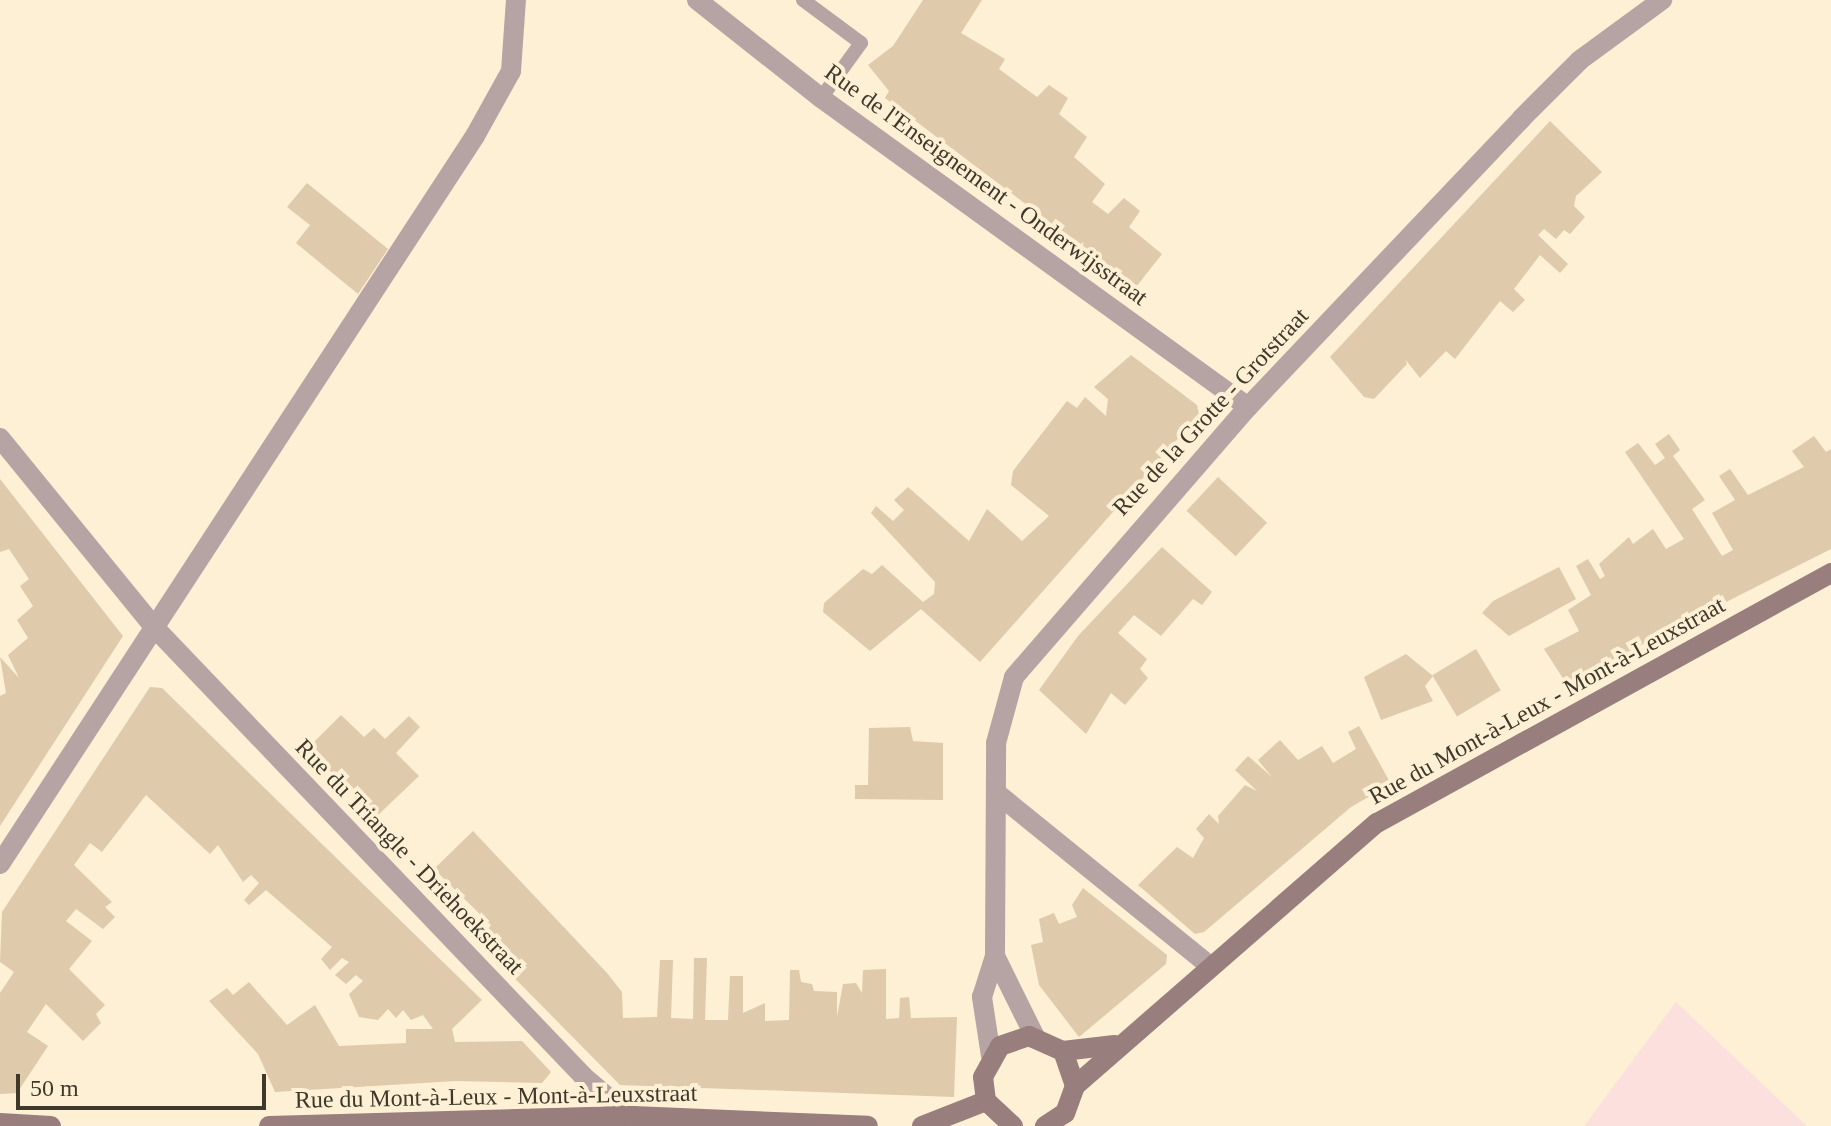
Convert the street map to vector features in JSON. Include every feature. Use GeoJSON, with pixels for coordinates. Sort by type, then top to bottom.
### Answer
{"type":"FeatureCollection","features":[{"type":"Feature","properties":{"kind":"main road","name":"Rue du Mont-à-Leux - Mont-à-Leuxstraat"},"geometry":{"type":"LineString","coordinates":[[1050,1125],[1075,1086],[1096,1072],[1115,1045],[1377,823],[1831,573]]}},
{"type":"Feature","properties":{"kind":"main road"},"geometry":{"type":"LineString","coordinates":[[1005,1124],[986,1101],[983,1077],[991,1056],[1012,1039],[1035,1037],[1063,1051],[1115,1045]]}},
{"type":"Feature","properties":{"kind":"main road"},"geometry":{"type":"LineString","coordinates":[[1063,1051],[1075,1086]]}},
{"type":"Feature","properties":{"kind":"main road"},"geometry":{"type":"LineString","coordinates":[[922,1126],[986,1101]]}},
{"type":"Feature","properties":{"kind":"main road","name":"Rue du Mont-à-Leux - Mont-à-Leuxstraat"},"geometry":{"type":"LineString","coordinates":[[269,1126],[637,1121],[868,1126]]}},
{"type":"Feature","properties":{"kind":"main road"},"geometry":{"type":"LineString","coordinates":[[0,1123],[51,1126]]}},
{"type":"Feature","properties":{"kind":"street"},"geometry":{"type":"LineString","coordinates":[[0,864],[475,136],[511,71],[516,0]]}},
{"type":"Feature","properties":{"kind":"street","name":"Rue de l'Enseignement - Onderwijsstraat"},"geometry":{"type":"LineString","coordinates":[[697,0],[821,98],[1248,407]]}},
{"type":"Feature","properties":{"kind":"street","name":"Rue de la Grotte - Grotstraat"},"geometry":{"type":"LineString","coordinates":[[991,1056],[982,997],[995,956],[999,795],[996,743],[1014,677],[1248,407],[1570,70],[1662,0]]}},
{"type":"Feature","properties":{"kind":"street","name":"Rue du Triangle - Driehoekstraat"},"geometry":{"type":"LineString","coordinates":[[0,438],[154,627],[583,1076],[637,1121]]}},
{"type":"Feature","properties":{"kind":"street"},"geometry":{"type":"LineString","coordinates":[[999,795],[1210,966]]}},
{"type":"Feature","properties":{"kind":"street","name":"Rue de la Grotte - Grotstraat"},"geometry":{"type":"LineString","coordinates":[[995,956],[1035,1037]]}},
{"type":"Feature","properties":{"kind":"lane"},"geometry":{"type":"LineString","coordinates":[[803,0],[861,43],[821,98]]}},
{"type":"Feature","properties":{"kind":"shaded area"},"geometry":{"type":"Polygon","coordinates":[[[1676,1002],[1807,1126],[1584,1126],[1676,1002]]]}},
{"type":"Feature","properties":{"kind":"building"},"geometry":{"type":"Polygon","coordinates":[[[923,0],[982,0],[961,33],[1005,59],[999,69],[1037,97],[1049,85],[1068,98],[1059,114],[1087,137],[1074,157],[1105,184],[1092,202],[1108,214],[1124,198],[1140,211],[1129,227],[1162,254],[1136,287],[885,98],[889,91],[868,65],[893,46],[923,0]]]}},
{"type":"Feature","properties":{"kind":"building"},"geometry":{"type":"Polygon","coordinates":[[[1550,121],[1602,172],[1576,196],[1574,206],[1585,217],[1570,234],[1564,230],[1556,239],[1544,229],[1538,235],[1568,264],[1560,273],[1540,255],[1514,289],[1525,300],[1513,312],[1500,301],[1455,359],[1446,351],[1420,378],[1405,359],[1407,364],[1374,399],[1364,397],[1330,357],[1550,121]]]}},
{"type":"Feature","properties":{"kind":"building"},"geometry":{"type":"Polygon","coordinates":[[[307,183],[388,249],[358,294],[296,243],[310,225],[287,207],[307,183]]]}},
{"type":"Feature","properties":{"kind":"building"},"geometry":{"type":"Polygon","coordinates":[[[1131,355],[1197,405],[1199,415],[980,662],[921,609],[870,651],[823,612],[824,603],[863,569],[872,574],[882,565],[923,602],[934,594],[935,582],[871,513],[876,506],[893,521],[904,510],[894,500],[908,487],[969,541],[987,509],[1022,541],[1049,516],[1011,485],[1013,471],[1067,401],[1077,408],[1085,397],[1106,416],[1108,399],[1094,387],[1131,355]]]}},
{"type":"Feature","properties":{"kind":"building"},"geometry":{"type":"Polygon","coordinates":[[[1669,434],[1680,450],[1673,456],[1705,500],[1692,509],[1722,556],[1733,550],[1712,513],[1735,500],[1719,476],[1730,469],[1748,495],[1804,467],[1792,451],[1814,436],[1826,452],[1831,449],[1831,549],[1566,683],[1544,649],[1579,631],[1568,610],[1591,595],[1576,566],[1588,559],[1600,579],[1605,576],[1599,564],[1629,537],[1633,544],[1653,529],[1666,549],[1684,539],[1625,452],[1638,443],[1655,465],[1665,458],[1655,444],[1669,434]]]}},
{"type":"Feature","properties":{"kind":"building"},"geometry":{"type":"Polygon","coordinates":[[[1218,477],[1267,523],[1236,556],[1187,511],[1218,477]]]}},
{"type":"Feature","properties":{"kind":"building"},"geometry":{"type":"Polygon","coordinates":[[[0,479],[123,636],[0,826],[0,696],[6,693],[0,657],[19,678],[8,655],[28,638],[17,620],[33,606],[20,586],[29,579],[9,549],[0,552],[0,479]]]}},
{"type":"Feature","properties":{"kind":"building"},"geometry":{"type":"Polygon","coordinates":[[[1162,547],[1212,592],[1202,605],[1193,599],[1161,636],[1134,615],[1118,633],[1147,659],[1140,669],[1148,678],[1125,705],[1111,693],[1086,734],[1039,690],[1078,636],[1162,547]]]}},
{"type":"Feature","properties":{"kind":"building"},"geometry":{"type":"Polygon","coordinates":[[[1559,567],[1576,599],[1509,636],[1482,613],[1493,601],[1559,567]]]}},
{"type":"Feature","properties":{"kind":"building"},"geometry":{"type":"Polygon","coordinates":[[[1476,649],[1501,690],[1457,716],[1432,675],[1476,649]]]}},
{"type":"Feature","properties":{"kind":"building"},"geometry":{"type":"Polygon","coordinates":[[[1406,654],[1433,676],[1425,686],[1433,701],[1381,720],[1364,677],[1406,654]]]}},
{"type":"Feature","properties":{"kind":"building"},"geometry":{"type":"Polygon","coordinates":[[[150,687],[162,688],[482,1000],[452,1029],[455,1042],[522,1041],[551,1072],[542,1083],[456,1081],[275,1092],[258,1054],[209,1001],[227,988],[233,995],[249,982],[287,1025],[315,1005],[339,1046],[406,1043],[406,1029],[433,1029],[423,1015],[411,1020],[403,1010],[396,1018],[388,1009],[378,1020],[359,1017],[349,994],[363,981],[356,975],[346,984],[335,975],[349,962],[342,958],[330,970],[321,959],[332,947],[266,890],[249,905],[244,900],[259,883],[251,875],[243,882],[218,845],[210,854],[146,795],[102,852],[90,843],[74,865],[112,902],[105,907],[115,917],[103,929],[76,909],[66,921],[92,941],[69,969],[105,1005],[96,1014],[101,1023],[83,1041],[46,1004],[27,1032],[48,1046],[17,1093],[0,1094],[0,993],[14,972],[0,962],[2,912],[150,687]]]}},
{"type":"Feature","properties":{"kind":"building"},"geometry":{"type":"Polygon","coordinates":[[[341,715],[364,737],[374,728],[385,739],[409,716],[420,727],[396,753],[419,776],[377,816],[307,749],[341,715]]]}},
{"type":"Feature","properties":{"kind":"building"},"geometry":{"type":"Polygon","coordinates":[[[1359,726],[1391,784],[1351,807],[1204,932],[1195,934],[1138,885],[1177,847],[1193,858],[1204,838],[1196,829],[1209,814],[1219,824],[1218,816],[1245,785],[1257,791],[1235,770],[1248,756],[1272,777],[1258,760],[1280,740],[1298,760],[1322,746],[1333,763],[1356,749],[1348,732],[1359,726]]]}},
{"type":"Feature","properties":{"kind":"building"},"geometry":{"type":"Polygon","coordinates":[[[910,727],[913,741],[943,743],[943,800],[855,799],[855,785],[868,785],[869,728],[910,727]]]}},
{"type":"Feature","properties":{"kind":"building"},"geometry":{"type":"Polygon","coordinates":[[[473,831],[607,973],[622,992],[623,1018],[657,1017],[660,960],[673,960],[671,1018],[693,1019],[694,958],[707,958],[705,1020],[728,1020],[730,976],[743,976],[743,1013],[765,1003],[765,1021],[789,1020],[790,970],[799,970],[801,982],[812,984],[814,991],[837,992],[837,1017],[843,984],[856,983],[862,993],[863,970],[886,969],[886,1019],[899,1018],[900,998],[909,997],[911,1018],[957,1017],[954,1097],[620,1085],[479,942],[491,925],[434,869],[473,831]]]}},
{"type":"Feature","properties":{"kind":"building"},"geometry":{"type":"Polygon","coordinates":[[[1083,888],[1167,955],[1166,964],[1079,1037],[1039,985],[1031,945],[1043,942],[1039,919],[1054,913],[1059,924],[1077,917],[1072,905],[1083,888]]]}}]}
